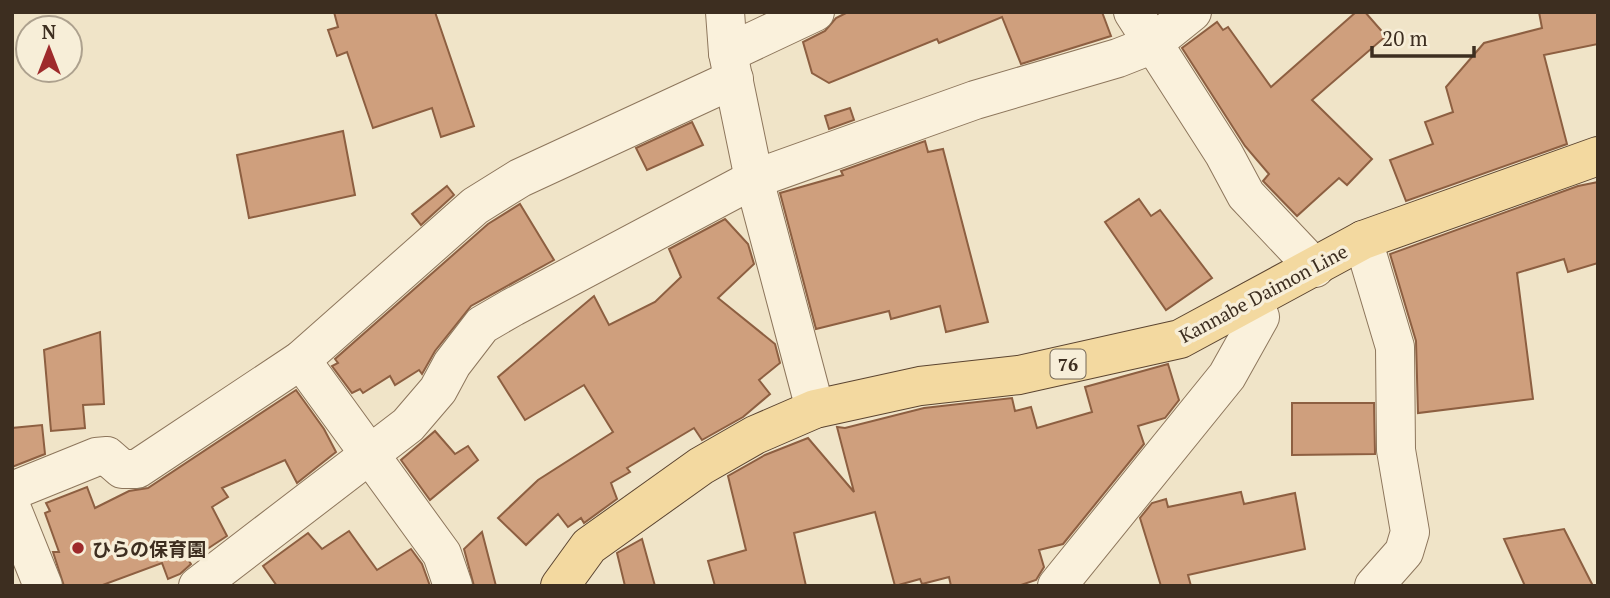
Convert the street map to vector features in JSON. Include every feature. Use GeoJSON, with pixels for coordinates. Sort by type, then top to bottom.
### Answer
{"type":"FeatureCollection","features":[{"type":"Feature","properties":{"kind":"main road","name":"Kannabe Daimon Line"},"geometry":{"type":"LineString","coordinates":[[560,586],[589,546],[701,466],[755,435],[815,409],[920,386],[1019,375],[1180,340],[1363,240],[1598,156]]}},
{"type":"Feature","properties":{"kind":"street"},"geometry":{"type":"LineString","coordinates":[[725,12],[731,66],[754,179],[815,409]]}},
{"type":"Feature","properties":{"kind":"street"},"geometry":{"type":"LineString","coordinates":[[12,491],[96,457],[107,456],[122,469],[137,469],[302,360],[475,206],[520,178],[731,66],[816,12]]}},
{"type":"Feature","properties":{"kind":"street"},"geometry":{"type":"LineString","coordinates":[[1133,12],[1151,45],[1224,154],[1246,195],[1315,268]]}},
{"type":"Feature","properties":{"kind":"street"},"geometry":{"type":"LineString","coordinates":[[198,586],[408,425],[438,390],[452,364],[482,325],[754,179],[975,100],[1118,58],[1151,45],[1192,12]]}},
{"type":"Feature","properties":{"kind":"street"},"geometry":{"type":"LineString","coordinates":[[1363,240],[1395,347],[1396,450],[1410,532],[1404,552],[1374,586]]}},
{"type":"Feature","properties":{"kind":"street"},"geometry":{"type":"LineString","coordinates":[[1057,586],[1227,376],[1260,317],[1253,300]]}},
{"type":"Feature","properties":{"kind":"street"},"geometry":{"type":"LineString","coordinates":[[302,360],[442,554],[453,586]]}},
{"type":"Feature","properties":{"kind":"street"},"geometry":{"type":"LineString","coordinates":[[12,509],[43,586]]}},
{"type":"Feature","properties":{"kind":"building"},"geometry":{"type":"Polygon","coordinates":[[[334,12],[435,12],[474,126],[441,137],[432,108],[373,128],[347,52],[337,56],[328,30],[338,27],[334,12]]]}},
{"type":"Feature","properties":{"kind":"building"},"geometry":{"type":"Polygon","coordinates":[[[848,12],[1102,12],[1111,36],[1021,64],[1002,17],[939,43],[937,39],[829,83],[812,73],[803,42],[825,31],[836,18],[848,12]]]}},
{"type":"Feature","properties":{"kind":"building"},"geometry":{"type":"Polygon","coordinates":[[[1356,12],[1365,12],[1386,36],[1312,100],[1372,159],[1347,185],[1339,178],[1297,216],[1263,181],[1269,174],[1245,146],[1182,48],[1217,22],[1223,30],[1228,27],[1271,87],[1356,12]]]}},
{"type":"Feature","properties":{"kind":"building"},"geometry":{"type":"Polygon","coordinates":[[[1539,12],[1598,12],[1598,44],[1544,55],[1567,144],[1406,201],[1390,160],[1433,144],[1425,122],[1453,112],[1446,87],[1484,43],[1542,28],[1539,12]]]}},
{"type":"Feature","properties":{"kind":"building"},"geometry":{"type":"Polygon","coordinates":[[[850,108],[854,120],[829,129],[825,116],[850,108]]]}},
{"type":"Feature","properties":{"kind":"building"},"geometry":{"type":"Polygon","coordinates":[[[692,122],[703,145],[647,170],[636,148],[692,122]]]}},
{"type":"Feature","properties":{"kind":"building"},"geometry":{"type":"Polygon","coordinates":[[[343,131],[355,195],[249,218],[237,155],[343,131]]]}},
{"type":"Feature","properties":{"kind":"building"},"geometry":{"type":"Polygon","coordinates":[[[925,141],[928,152],[943,149],[988,322],[946,332],[940,306],[891,319],[889,311],[816,329],[780,193],[843,175],[841,171],[925,141]]]}},
{"type":"Feature","properties":{"kind":"building"},"geometry":{"type":"Polygon","coordinates":[[[1598,182],[1598,263],[1568,272],[1564,259],[1517,273],[1533,399],[1418,413],[1416,341],[1390,254],[1578,186],[1598,182]]]}},
{"type":"Feature","properties":{"kind":"building"},"geometry":{"type":"Polygon","coordinates":[[[447,186],[454,195],[421,225],[412,214],[447,186]]]}},
{"type":"Feature","properties":{"kind":"building"},"geometry":{"type":"Polygon","coordinates":[[[1139,199],[1151,216],[1160,210],[1212,278],[1166,310],[1105,222],[1139,199]]]}},
{"type":"Feature","properties":{"kind":"building"},"geometry":{"type":"Polygon","coordinates":[[[520,204],[554,260],[471,306],[435,351],[422,374],[419,370],[395,385],[390,376],[363,393],[360,389],[352,393],[332,366],[338,363],[335,359],[488,224],[520,204]]]}},
{"type":"Feature","properties":{"kind":"building"},"geometry":{"type":"Polygon","coordinates":[[[725,219],[748,244],[754,264],[718,298],[775,344],[780,363],[759,380],[770,394],[743,417],[702,440],[694,428],[627,468],[630,472],[611,483],[617,499],[584,523],[581,518],[568,527],[558,514],[526,545],[498,518],[538,480],[613,432],[584,385],[525,420],[498,377],[594,296],[609,325],[655,302],[681,277],[669,249],[725,219]]]}},
{"type":"Feature","properties":{"kind":"building"},"geometry":{"type":"Polygon","coordinates":[[[100,332],[104,404],[83,405],[85,428],[51,431],[44,350],[100,332]]]}},
{"type":"Feature","properties":{"kind":"building"},"geometry":{"type":"Polygon","coordinates":[[[1168,364],[1179,400],[1165,418],[1138,426],[1144,444],[1063,544],[1039,550],[1044,567],[1036,580],[1018,586],[951,586],[949,577],[922,584],[920,579],[895,586],[875,512],[794,533],[806,586],[715,586],[708,561],[746,550],[728,476],[765,455],[808,438],[854,492],[837,427],[845,428],[924,408],[1012,398],[1015,411],[1031,407],[1037,428],[1092,412],[1085,387],[1168,364]]]}},
{"type":"Feature","properties":{"kind":"building"},"geometry":{"type":"Polygon","coordinates":[[[296,390],[324,429],[336,452],[297,483],[285,460],[222,488],[228,497],[212,507],[227,536],[189,561],[191,564],[180,574],[168,579],[162,563],[100,586],[64,586],[53,552],[59,552],[45,513],[50,511],[46,503],[87,487],[95,508],[129,491],[148,488],[296,390]]]}},
{"type":"Feature","properties":{"kind":"building"},"geometry":{"type":"Polygon","coordinates":[[[1292,403],[1374,403],[1375,454],[1292,455],[1292,403]]]}},
{"type":"Feature","properties":{"kind":"building"},"geometry":{"type":"Polygon","coordinates":[[[42,425],[45,454],[12,467],[12,428],[42,425]]]}},
{"type":"Feature","properties":{"kind":"building"},"geometry":{"type":"Polygon","coordinates":[[[435,431],[455,454],[468,446],[478,460],[430,500],[401,460],[435,431]]]}},
{"type":"Feature","properties":{"kind":"building"},"geometry":{"type":"Polygon","coordinates":[[[1241,492],[1244,504],[1295,493],[1305,549],[1188,575],[1191,586],[1161,586],[1140,518],[1152,503],[1166,499],[1168,507],[1241,492]]]}},
{"type":"Feature","properties":{"kind":"building"},"geometry":{"type":"Polygon","coordinates":[[[1564,529],[1593,586],[1525,586],[1504,539],[1564,529]]]}},
{"type":"Feature","properties":{"kind":"building"},"geometry":{"type":"Polygon","coordinates":[[[349,531],[377,570],[411,549],[422,564],[430,586],[277,586],[263,566],[308,533],[322,549],[349,531]]]}},
{"type":"Feature","properties":{"kind":"building"},"geometry":{"type":"Polygon","coordinates":[[[482,532],[496,586],[474,586],[464,549],[482,532]]]}},
{"type":"Feature","properties":{"kind":"building"},"geometry":{"type":"Polygon","coordinates":[[[642,539],[655,586],[625,586],[617,553],[642,539]]]}},
{"type":"Feature","properties":{"kind":"place","name":"ひらの保育園"},"geometry":{"type":"Point","coordinates":[78,548]}}]}
